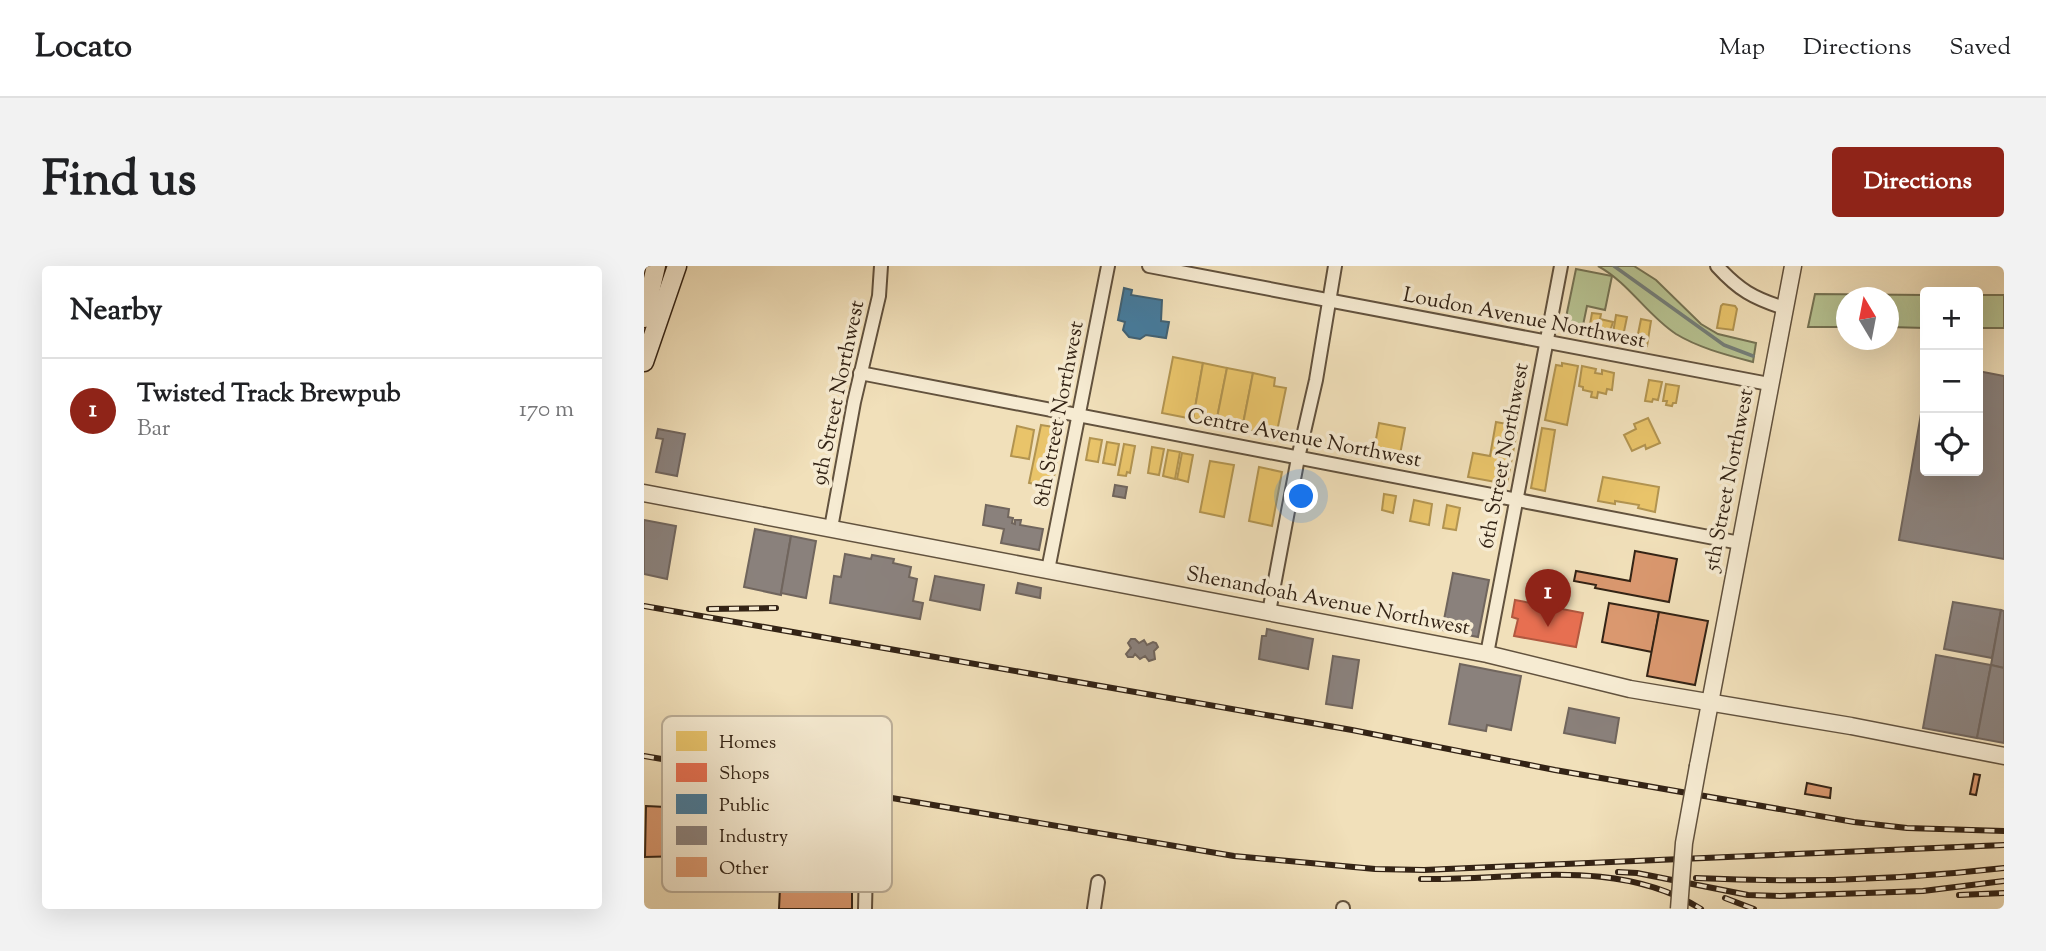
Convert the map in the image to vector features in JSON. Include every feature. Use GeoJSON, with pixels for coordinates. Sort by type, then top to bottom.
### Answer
{"type":"FeatureCollection","features":[{"type":"Feature","properties":{"kind":"main road"},"geometry":{"type":"LineString","coordinates":[[644,318],[656,266]]}},
{"type":"Feature","properties":{"kind":"main road"},"geometry":{"type":"LineString","coordinates":[[644,362],[677,266]]}},
{"type":"Feature","properties":{"kind":"street","name":"9th Street Northwest"},"geometry":{"type":"LineString","coordinates":[[831,528],[860,373],[879,296],[881,266]]}},
{"type":"Feature","properties":{"kind":"street","name":"8th Street Northwest"},"geometry":{"type":"LineString","coordinates":[[1048,570],[1108,266]]}},
{"type":"Feature","properties":{"kind":"street","name":"Loudon Avenue Northwest"},"geometry":{"type":"LineString","coordinates":[[1149,266],[1769,384]]}},
{"type":"Feature","properties":{"kind":"street"},"geometry":{"type":"LineString","coordinates":[[1269,612],[1298,458],[1316,380],[1335,266]]}},
{"type":"Feature","properties":{"kind":"street","name":"6th Street Northwest"},"geometry":{"type":"LineString","coordinates":[[1488,654],[1561,266]]}},
{"type":"Feature","properties":{"kind":"street"},"geometry":{"type":"LineString","coordinates":[[1717,266],[1742,290],[1755,298],[1784,308]]}},
{"type":"Feature","properties":{"kind":"street","name":"5th Street Northwest"},"geometry":{"type":"LineString","coordinates":[[1679,909],[1684,844],[1709,702],[1793,266]]}},
{"type":"Feature","properties":{"kind":"street","name":"Centre Avenue Northwest"},"geometry":{"type":"LineString","coordinates":[[860,373],[1740,543]]}},
{"type":"Feature","properties":{"kind":"street","name":"Shenandoah Avenue Northwest"},"geometry":{"type":"LineString","coordinates":[[644,493],[1488,654],[1630,689],[1851,726],[2004,756]]}},
{"type":"Feature","properties":{"kind":"street"},"geometry":{"type":"LineString","coordinates":[[1094,909],[1098,882]]}},
{"type":"Feature","properties":{"kind":"green space"},"geometry":{"type":"Polygon","coordinates":[[[1598,266],[1634,266],[1656,280],[1701,324],[1718,334],[1756,343],[1753,362],[1723,354],[1676,334],[1619,281],[1598,266]]]}},
{"type":"Feature","properties":{"kind":"green space"},"geometry":{"type":"Polygon","coordinates":[[[1576,269],[1612,276],[1605,310],[1587,306],[1582,330],[1564,327],[1576,269]]]}},
{"type":"Feature","properties":{"kind":"green space"},"geometry":{"type":"Polygon","coordinates":[[[1815,294],[1836,294],[1836,327],[1808,327],[1815,294]]]}},
{"type":"Feature","properties":{"kind":"green space"},"geometry":{"type":"Polygon","coordinates":[[[1899,295],[1920,295],[1920,328],[1899,327],[1899,295]]]}},
{"type":"Feature","properties":{"kind":"green space"},"geometry":{"type":"Polygon","coordinates":[[[1983,295],[2004,295],[2004,328],[1983,328],[1983,295]]]}},
{"type":"Feature","properties":{"kind":"building: Homes"},"geometry":{"type":"Polygon","coordinates":[[[1723,304],[1735,306],[1737,309],[1733,330],[1717,328],[1723,304]]]}},
{"type":"Feature","properties":{"kind":"building: Homes"},"geometry":{"type":"Polygon","coordinates":[[[1592,313],[1601,314],[1600,319],[1613,322],[1609,334],[1589,330],[1592,313]]]}},
{"type":"Feature","properties":{"kind":"building: Homes"},"geometry":{"type":"Polygon","coordinates":[[[1616,315],[1627,317],[1622,341],[1612,339],[1616,315]]]}},
{"type":"Feature","properties":{"kind":"building: Homes"},"geometry":{"type":"Polygon","coordinates":[[[1641,319],[1651,321],[1647,346],[1636,344],[1641,319]]]}},
{"type":"Feature","properties":{"kind":"building: Homes"},"geometry":{"type":"Polygon","coordinates":[[[1173,357],[1203,363],[1193,419],[1162,413],[1173,357]]]}},
{"type":"Feature","properties":{"kind":"building: Homes"},"geometry":{"type":"Polygon","coordinates":[[[1203,363],[1227,368],[1216,423],[1193,419],[1203,363]]]}},
{"type":"Feature","properties":{"kind":"building: Homes"},"geometry":{"type":"Polygon","coordinates":[[[1562,363],[1578,366],[1567,425],[1545,420],[1556,365],[1562,366],[1562,363]]]}},
{"type":"Feature","properties":{"kind":"building: Homes"},"geometry":{"type":"Polygon","coordinates":[[[1582,366],[1596,369],[1595,373],[1602,374],[1602,370],[1614,373],[1612,390],[1607,389],[1606,394],[1598,392],[1597,398],[1591,397],[1592,392],[1579,386],[1582,366]]]}},
{"type":"Feature","properties":{"kind":"building: Homes"},"geometry":{"type":"Polygon","coordinates":[[[1227,368],[1253,373],[1242,429],[1216,423],[1227,368]]]}},
{"type":"Feature","properties":{"kind":"building: Homes"},"geometry":{"type":"Polygon","coordinates":[[[1253,373],[1275,378],[1274,386],[1286,388],[1276,436],[1242,429],[1253,373]]]}},
{"type":"Feature","properties":{"kind":"building: Homes"},"geometry":{"type":"Polygon","coordinates":[[[1649,380],[1662,382],[1658,400],[1653,399],[1652,402],[1645,401],[1649,380]]]}},
{"type":"Feature","properties":{"kind":"building: Homes"},"geometry":{"type":"Polygon","coordinates":[[[1666,384],[1679,386],[1676,403],[1672,406],[1663,401],[1666,384]]]}},
{"type":"Feature","properties":{"kind":"building: Homes"},"geometry":{"type":"Polygon","coordinates":[[[1648,418],[1660,443],[1646,449],[1645,445],[1632,451],[1624,435],[1636,429],[1634,424],[1648,418]]]}},
{"type":"Feature","properties":{"kind":"building: Homes"},"geometry":{"type":"Polygon","coordinates":[[[1496,422],[1518,426],[1507,484],[1468,477],[1473,453],[1490,456],[1496,422]]]}},
{"type":"Feature","properties":{"kind":"building: Homes"},"geometry":{"type":"Polygon","coordinates":[[[1379,423],[1405,428],[1399,460],[1391,459],[1390,462],[1373,455],[1379,423]]]}},
{"type":"Feature","properties":{"kind":"building: Homes"},"geometry":{"type":"Polygon","coordinates":[[[1041,425],[1054,427],[1050,444],[1060,446],[1052,487],[1029,483],[1041,425]]]}},
{"type":"Feature","properties":{"kind":"building: Homes"},"geometry":{"type":"Polygon","coordinates":[[[1017,426],[1034,430],[1029,459],[1011,456],[1017,426]]]}},
{"type":"Feature","properties":{"kind":"building: Homes"},"geometry":{"type":"Polygon","coordinates":[[[1542,428],[1555,430],[1545,491],[1531,488],[1542,428]]]}},
{"type":"Feature","properties":{"kind":"building: Homes"},"geometry":{"type":"Polygon","coordinates":[[[1090,438],[1102,440],[1098,462],[1086,460],[1090,438]]]}},
{"type":"Feature","properties":{"kind":"building: Homes"},"geometry":{"type":"Polygon","coordinates":[[[1107,442],[1119,444],[1115,465],[1103,463],[1107,442]]]}},
{"type":"Feature","properties":{"kind":"building: Homes"},"geometry":{"type":"Polygon","coordinates":[[[1124,444],[1135,446],[1130,473],[1127,472],[1126,476],[1118,475],[1124,444]]]}},
{"type":"Feature","properties":{"kind":"building: Homes"},"geometry":{"type":"Polygon","coordinates":[[[1152,447],[1164,449],[1159,475],[1148,473],[1152,447]]]}},
{"type":"Feature","properties":{"kind":"building: Homes"},"geometry":{"type":"Polygon","coordinates":[[[1168,450],[1180,452],[1175,479],[1163,476],[1168,450]]]}},
{"type":"Feature","properties":{"kind":"building: Homes"},"geometry":{"type":"Polygon","coordinates":[[[1182,453],[1193,455],[1188,482],[1177,479],[1182,453]]]}},
{"type":"Feature","properties":{"kind":"building: Homes"},"geometry":{"type":"Polygon","coordinates":[[[1210,461],[1234,465],[1224,517],[1200,512],[1210,461]]]}},
{"type":"Feature","properties":{"kind":"building: Homes"},"geometry":{"type":"Polygon","coordinates":[[[1259,467],[1282,472],[1272,526],[1249,521],[1259,467]]]}},
{"type":"Feature","properties":{"kind":"building: Homes"},"geometry":{"type":"Polygon","coordinates":[[[1603,477],[1659,487],[1655,512],[1638,508],[1639,505],[1598,501],[1603,477]]]}},
{"type":"Feature","properties":{"kind":"building: Homes"},"geometry":{"type":"Polygon","coordinates":[[[1384,494],[1396,496],[1393,513],[1382,510],[1384,494]]]}},
{"type":"Feature","properties":{"kind":"building: Homes"},"geometry":{"type":"Polygon","coordinates":[[[1414,500],[1432,504],[1429,525],[1410,521],[1414,500]]]}},
{"type":"Feature","properties":{"kind":"building: Homes"},"geometry":{"type":"Polygon","coordinates":[[[1447,505],[1460,508],[1456,530],[1443,528],[1447,505]]]}},
{"type":"Feature","properties":{"kind":"building: Shops"},"geometry":{"type":"Polygon","coordinates":[[[1515,600],[1583,613],[1576,647],[1514,636],[1518,619],[1512,617],[1515,600]]]}},
{"type":"Feature","properties":{"kind":"building: Public"},"geometry":{"type":"Polygon","coordinates":[[[1124,288],[1132,290],[1131,295],[1162,300],[1161,321],[1169,322],[1166,338],[1146,335],[1140,339],[1129,337],[1123,330],[1125,322],[1118,320],[1124,288]]]}},
{"type":"Feature","properties":{"kind":"building: Industry"},"geometry":{"type":"Polygon","coordinates":[[[1983,372],[2004,376],[2004,559],[1899,540],[1920,420],[1920,476],[1983,476],[1983,372]]]}},
{"type":"Feature","properties":{"kind":"building: Industry"},"geometry":{"type":"Polygon","coordinates":[[[658,429],[685,434],[677,476],[656,472],[663,439],[656,438],[658,429]]]}},
{"type":"Feature","properties":{"kind":"building: Industry"},"geometry":{"type":"Polygon","coordinates":[[[1115,485],[1127,487],[1125,498],[1113,496],[1115,485]]]}},
{"type":"Feature","properties":{"kind":"building: Industry"},"geometry":{"type":"Polygon","coordinates":[[[986,505],[1009,509],[1008,517],[1013,518],[1012,523],[1021,520],[1020,525],[1043,529],[1039,550],[1001,543],[1004,529],[983,525],[986,505]]]}},
{"type":"Feature","properties":{"kind":"building: Industry"},"geometry":{"type":"Polygon","coordinates":[[[644,520],[676,526],[667,579],[644,574],[644,520]]]}},
{"type":"Feature","properties":{"kind":"building: Industry"},"geometry":{"type":"Polygon","coordinates":[[[755,529],[791,536],[781,595],[744,587],[755,529]]]}},
{"type":"Feature","properties":{"kind":"building: Industry"},"geometry":{"type":"Polygon","coordinates":[[[791,536],[816,541],[806,598],[781,593],[791,536]]]}},
{"type":"Feature","properties":{"kind":"building: Industry"},"geometry":{"type":"Polygon","coordinates":[[[845,554],[871,559],[872,555],[894,559],[893,563],[911,567],[909,577],[917,579],[913,601],[923,603],[920,619],[830,603],[834,576],[841,577],[845,554]]]}},
{"type":"Feature","properties":{"kind":"building: Industry"},"geometry":{"type":"Polygon","coordinates":[[[1453,573],[1489,580],[1478,637],[1442,630],[1453,573]]]}},
{"type":"Feature","properties":{"kind":"building: Industry"},"geometry":{"type":"Polygon","coordinates":[[[935,576],[984,585],[980,610],[930,600],[935,576]]]}},
{"type":"Feature","properties":{"kind":"building: Industry"},"geometry":{"type":"Polygon","coordinates":[[[1018,583],[1041,588],[1040,598],[1016,593],[1018,583]]]}},
{"type":"Feature","properties":{"kind":"building: Industry"},"geometry":{"type":"Polygon","coordinates":[[[1953,602],[2001,610],[1992,658],[1944,649],[1953,602]]]}},
{"type":"Feature","properties":{"kind":"building: Industry"},"geometry":{"type":"Polygon","coordinates":[[[2001,610],[2004,611],[2004,668],[1991,665],[2001,610]]]}},
{"type":"Feature","properties":{"kind":"building: Industry"},"geometry":{"type":"Polygon","coordinates":[[[1267,629],[1313,639],[1308,669],[1259,659],[1262,636],[1266,636],[1267,629]]]}},
{"type":"Feature","properties":{"kind":"building: Industry"},"geometry":{"type":"Polygon","coordinates":[[[1131,639],[1139,643],[1144,640],[1147,645],[1156,643],[1158,647],[1154,651],[1155,659],[1149,661],[1145,656],[1140,659],[1135,654],[1128,657],[1126,654],[1131,648],[1128,643],[1131,639]]]}},
{"type":"Feature","properties":{"kind":"building: Industry"},"geometry":{"type":"Polygon","coordinates":[[[1936,655],[1991,665],[1977,738],[1923,728],[1936,655]]]}},
{"type":"Feature","properties":{"kind":"building: Industry"},"geometry":{"type":"Polygon","coordinates":[[[1333,656],[1359,660],[1352,708],[1326,704],[1333,656]]]}},
{"type":"Feature","properties":{"kind":"building: Industry"},"geometry":{"type":"Polygon","coordinates":[[[1460,664],[1521,676],[1511,730],[1487,725],[1486,731],[1449,724],[1460,664]]]}},
{"type":"Feature","properties":{"kind":"building: Industry"},"geometry":{"type":"Polygon","coordinates":[[[1991,665],[2004,668],[2004,743],[1977,738],[1991,665]]]}},
{"type":"Feature","properties":{"kind":"building: Industry"},"geometry":{"type":"Polygon","coordinates":[[[1569,708],[1619,718],[1615,743],[1564,733],[1569,708]]]}},
{"type":"Feature","properties":{"kind":"building: Other"},"geometry":{"type":"Polygon","coordinates":[[[1635,551],[1677,559],[1669,602],[1595,588],[1596,585],[1574,581],[1576,571],[1630,581],[1635,551]]]}},
{"type":"Feature","properties":{"kind":"building: Other"},"geometry":{"type":"Polygon","coordinates":[[[1609,603],[1659,612],[1652,652],[1602,642],[1609,603]]]}},
{"type":"Feature","properties":{"kind":"building: Other"},"geometry":{"type":"Polygon","coordinates":[[[1659,612],[1708,621],[1695,685],[1647,676],[1659,612]]]}},
{"type":"Feature","properties":{"kind":"building: Other"},"geometry":{"type":"Polygon","coordinates":[[[1974,774],[1980,775],[1976,795],[1970,794],[1974,774]]]}},
{"type":"Feature","properties":{"kind":"building: Other"},"geometry":{"type":"Polygon","coordinates":[[[1807,783],[1831,788],[1830,798],[1805,794],[1807,783]]]}},
{"type":"Feature","properties":{"kind":"building: Other"},"geometry":{"type":"Polygon","coordinates":[[[646,806],[662,807],[662,857],[645,857],[646,806]]]}},
{"type":"Feature","properties":{"kind":"building: Other"},"geometry":{"type":"Polygon","coordinates":[[[780,892],[852,892],[852,909],[779,909],[780,892]]]}},
{"type":"Feature","properties":{"kind":"waterway"},"geometry":{"type":"LineString","coordinates":[[1614,266],[1724,345],[1753,356]]}},
{"type":"Feature","properties":{"kind":"railway"},"geometry":{"type":"LineString","coordinates":[[644,606],[1352,730],[1555,770],[1854,822],[1907,828],[2004,831]]}},
{"type":"Feature","properties":{"kind":"railway"},"geometry":{"type":"LineString","coordinates":[[709,609],[776,608]]}},
{"type":"Feature","properties":{"kind":"railway"},"geometry":{"type":"LineString","coordinates":[[644,756],[662,759]]}},
{"type":"Feature","properties":{"kind":"railway"},"geometry":{"type":"LineString","coordinates":[[892,798],[1234,856],[1375,869],[1424,870],[2004,845]]}},
{"type":"Feature","properties":{"kind":"railway"},"geometry":{"type":"LineString","coordinates":[[1696,878],[1850,879],[2004,868]]}},
{"type":"Feature","properties":{"kind":"railway"},"geometry":{"type":"LineString","coordinates":[[1618,872],[1637,873],[1748,895],[1780,896],[1923,891],[2004,881]]}},
{"type":"Feature","properties":{"kind":"railway"},"geometry":{"type":"LineString","coordinates":[[1421,879],[1528,875],[1600,877],[1634,882],[1668,893],[1701,909]]}},
{"type":"Feature","properties":{"kind":"railway"},"geometry":{"type":"LineString","coordinates":[[1959,895],[2004,893]]}},
{"type":"Feature","properties":{"kind":"railway"},"geometry":{"type":"LineString","coordinates":[[1725,898],[1754,909]]}},
{"type":"Feature","properties":{"kind":"place","name":"Twisted Track Brewpub"},"geometry":{"type":"Point","coordinates":[1548,627]}}]}
